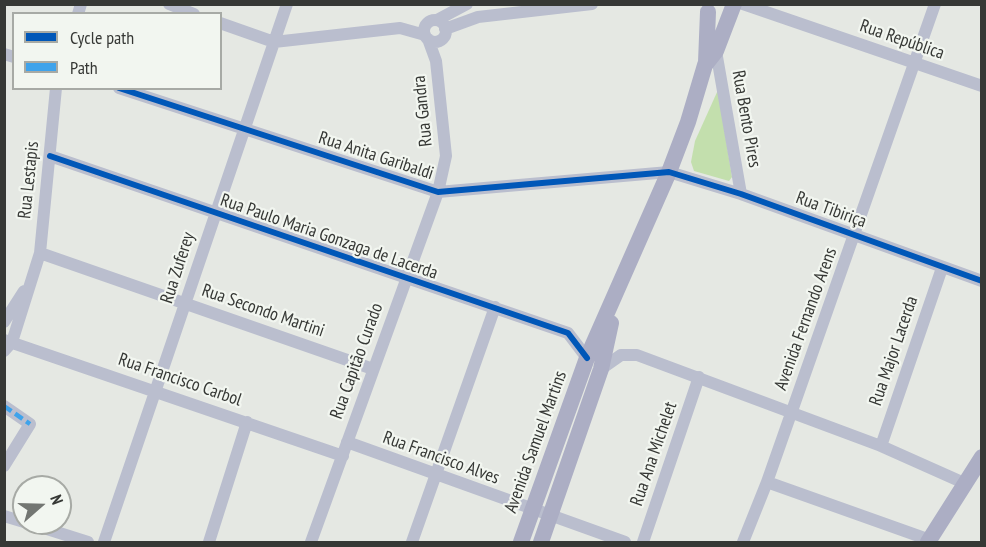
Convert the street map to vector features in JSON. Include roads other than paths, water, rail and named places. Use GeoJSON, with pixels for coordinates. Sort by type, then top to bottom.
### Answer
{"type":"FeatureCollection","features":[{"type":"Feature","properties":{"kind":"main road"},"geometry":{"type":"LineString","coordinates":[[705,8],[705,65]]}},
{"type":"Feature","properties":{"kind":"main road","name":"Avenida Samuel Martins"},"geometry":{"type":"LineString","coordinates":[[520,543],[587,358],[669,172],[688,122],[705,65],[716,51],[730,11]]}},
{"type":"Feature","properties":{"kind":"main road","name":"Avenida Samuel Martins"},"geometry":{"type":"LineString","coordinates":[[542,543],[601,369],[618,290]]}},
{"type":"Feature","properties":{"kind":"main road"},"geometry":{"type":"LineString","coordinates":[[587,358],[601,369]]}},
{"type":"Feature","properties":{"kind":"main road"},"geometry":{"type":"LineString","coordinates":[[929,541],[981,457]]}},
{"type":"Feature","properties":{"kind":"street"},"geometry":{"type":"LineString","coordinates":[[169,4],[189,12]]}},
{"type":"Feature","properties":{"kind":"street","name":"Rua Zuferey"},"geometry":{"type":"LineString","coordinates":[[104,543],[287,4]]}},
{"type":"Feature","properties":{"kind":"street"},"geometry":{"type":"LineString","coordinates":[[400,28],[436,41],[439,27],[467,4]]}},
{"type":"Feature","properties":{"kind":"street"},"geometry":{"type":"LineString","coordinates":[[478,17],[489,4]]}},
{"type":"Feature","properties":{"kind":"street"},"geometry":{"type":"LineString","coordinates":[[426,37],[426,25],[439,27],[478,17],[592,4]]}},
{"type":"Feature","properties":{"kind":"street","name":"Rua República"},"geometry":{"type":"LineString","coordinates":[[743,4],[981,86]]}},
{"type":"Feature","properties":{"kind":"street","name":"Avenida Fernando Arens"},"geometry":{"type":"LineString","coordinates":[[743,543],[792,412],[935,4]]}},
{"type":"Feature","properties":{"kind":"street"},"geometry":{"type":"LineString","coordinates":[[705,8],[714,16],[730,11]]}},
{"type":"Feature","properties":{"kind":"street"},"geometry":{"type":"LineString","coordinates":[[222,24],[274,42],[400,28],[415,22],[439,27]]}},
{"type":"Feature","properties":{"kind":"street","name":"Rua Gandra"},"geometry":{"type":"LineString","coordinates":[[438,192],[446,156],[436,61],[439,27]]}},
{"type":"Feature","properties":{"kind":"street","name":"Rua Gandra"},"geometry":{"type":"LineString","coordinates":[[426,37],[436,61]]}},
{"type":"Feature","properties":{"kind":"street","name":"Rua Bento Pires"},"geometry":{"type":"LineString","coordinates":[[716,51],[741,194]]}},
{"type":"Feature","properties":{"kind":"street","name":"Rua Lestapis"},"geometry":{"type":"LineString","coordinates":[[7,344],[40,253],[56,90]]}},
{"type":"Feature","properties":{"kind":"street","name":"Rua Anita Garibaldi"},"geometry":{"type":"LineString","coordinates":[[125,90],[438,192],[669,172]]}},
{"type":"Feature","properties":{"kind":"street","name":"Rua Paulo Maria Gonzaga de Lacerda"},"geometry":{"type":"LineString","coordinates":[[50,156],[568,333],[587,358]]}},
{"type":"Feature","properties":{"kind":"street","name":"Rua Tibiriça"},"geometry":{"type":"LineString","coordinates":[[669,172],[741,194],[981,281]]}},
{"type":"Feature","properties":{"kind":"street","name":"Rua Capitão Curado"},"geometry":{"type":"LineString","coordinates":[[311,543],[438,192]]}},
{"type":"Feature","properties":{"kind":"street","name":"Rua Secondo Martini"},"geometry":{"type":"LineString","coordinates":[[40,253],[373,369]]}},
{"type":"Feature","properties":{"kind":"street","name":"Rua Major Lacerda"},"geometry":{"type":"LineString","coordinates":[[881,446],[942,268]]}},
{"type":"Feature","properties":{"kind":"street","name":"Rua Lestapis"},"geometry":{"type":"LineString","coordinates":[[4,322],[34,274]]}},
{"type":"Feature","properties":{"kind":"street"},"geometry":{"type":"LineString","coordinates":[[412,543],[495,308]]}},
{"type":"Feature","properties":{"kind":"street","name":"Rua Francisco Carbol"},"geometry":{"type":"LineString","coordinates":[[7,344],[247,422],[342,456]]}},
{"type":"Feature","properties":{"kind":"street"},"geometry":{"type":"LineString","coordinates":[[601,369],[621,355],[637,355],[881,446],[964,483]]}},
{"type":"Feature","properties":{"kind":"street","name":"Rua Ana Michelet"},"geometry":{"type":"LineString","coordinates":[[643,543],[699,377]]}},
{"type":"Feature","properties":{"kind":"street"},"geometry":{"type":"LineString","coordinates":[[4,406],[30,424],[4,466]]}},
{"type":"Feature","properties":{"kind":"street"},"geometry":{"type":"LineString","coordinates":[[209,543],[247,422]]}},
{"type":"Feature","properties":{"kind":"street","name":"Rua Francisco Alves"},"geometry":{"type":"LineString","coordinates":[[347,442],[625,543]]}},
{"type":"Feature","properties":{"kind":"street"},"geometry":{"type":"LineString","coordinates":[[767,482],[929,541]]}},
{"type":"Feature","properties":{"kind":"street"},"geometry":{"type":"LineString","coordinates":[[64,535],[88,543]]}}]}
